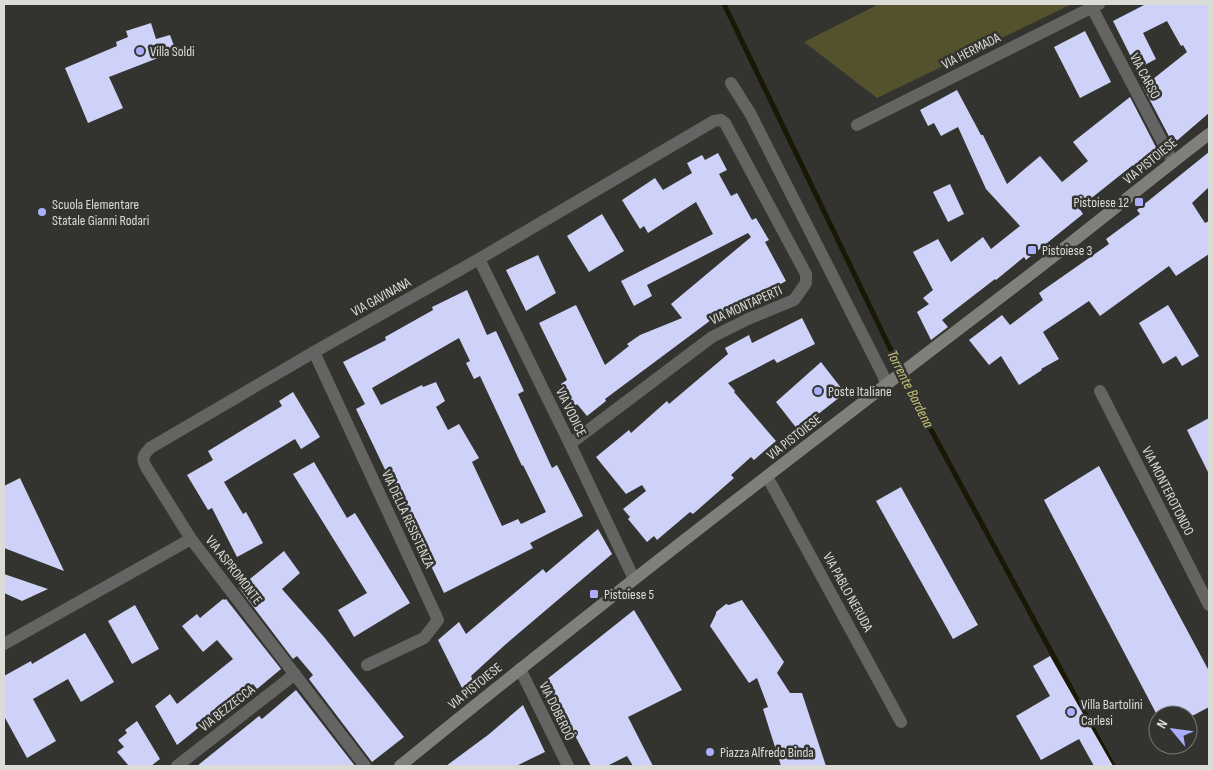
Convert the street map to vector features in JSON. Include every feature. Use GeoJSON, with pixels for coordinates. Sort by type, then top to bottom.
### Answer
{"type":"FeatureCollection","features":[{"type":"Feature","properties":{"kind":"main road","name":"VIA PISTOIESE"},"geometry":{"type":"LineString","coordinates":[[400,766],[634,579],[1115,209],[1209,134]]}},
{"type":"Feature","properties":{"kind":"street","name":"VIA HERMADA"},"geometry":{"type":"LineString","coordinates":[[856,125],[1094,5]]}},
{"type":"Feature","properties":{"kind":"street","name":"VIA CARSO"},"geometry":{"type":"LineString","coordinates":[[1094,5],[1173,162]]}},
{"type":"Feature","properties":{"kind":"street"},"geometry":{"type":"LineString","coordinates":[[731,83],[750,113],[883,375],[891,381]]}},
{"type":"Feature","properties":{"kind":"street","name":"VIA GAVINANA"},"geometry":{"type":"LineString","coordinates":[[191,539],[143,461],[144,455],[150,448],[714,121],[721,120]]}},
{"type":"Feature","properties":{"kind":"street","name":"VIA MONTAPERTI"},"geometry":{"type":"LineString","coordinates":[[570,444],[712,337],[748,319],[794,300],[806,283],[806,274],[725,123],[721,120]]}},
{"type":"Feature","properties":{"kind":"street","name":"VIA VODICE"},"geometry":{"type":"LineString","coordinates":[[479,258],[634,579]]}},
{"type":"Feature","properties":{"kind":"street","name":"VIA DELLA RESISTENZA"},"geometry":{"type":"LineString","coordinates":[[314,352],[438,620],[424,638],[367,665]]}},
{"type":"Feature","properties":{"kind":"street","name":"VIA MONTEROTONDO"},"geometry":{"type":"LineString","coordinates":[[1100,391],[1209,605]]}},
{"type":"Feature","properties":{"kind":"street","name":"VIA PABLO NERUDA"},"geometry":{"type":"LineString","coordinates":[[767,477],[901,722]]}},
{"type":"Feature","properties":{"kind":"street","name":"VIA ASPROMONTE"},"geometry":{"type":"LineString","coordinates":[[4,644],[191,539],[366,766]]}},
{"type":"Feature","properties":{"kind":"street","name":"VIA DOBERDÒ"},"geometry":{"type":"LineString","coordinates":[[520,669],[568,766]]}},
{"type":"Feature","properties":{"kind":"street","name":"VIA BEZZECCA"},"geometry":{"type":"LineString","coordinates":[[178,766],[296,674]]}},
{"type":"Feature","properties":{"kind":"shaded area"},"geometry":{"type":"Polygon","coordinates":[[[879,4],[1072,4],[877,98],[804,42],[879,4]]]}},
{"type":"Feature","properties":{"kind":"building"},"geometry":{"type":"Polygon","coordinates":[[[1146,4],[1209,4],[1209,113],[1173,144],[1143,87],[1187,52],[1183,45],[1181,46],[1167,21],[1143,33],[1156,59],[1137,69],[1113,21],[1146,4]]]}},
{"type":"Feature","properties":{"kind":"building"},"geometry":{"type":"Polygon","coordinates":[[[151,23],[156,39],[170,35],[176,51],[109,77],[123,108],[88,123],[65,68],[117,46],[116,42],[128,37],[126,31],[151,23]]]}},
{"type":"Feature","properties":{"kind":"building"},"geometry":{"type":"Polygon","coordinates":[[[1085,31],[1111,82],[1080,98],[1054,47],[1085,31]]]}},
{"type":"Feature","properties":{"kind":"building"},"geometry":{"type":"Polygon","coordinates":[[[957,90],[981,135],[983,135],[1007,184],[1040,156],[1062,182],[1088,161],[1073,142],[1130,97],[1160,155],[1140,173],[1133,165],[1079,208],[1083,214],[1026,260],[1024,257],[942,320],[948,327],[931,340],[917,312],[929,304],[923,298],[933,290],[913,252],[938,239],[951,262],[983,237],[991,249],[1020,226],[986,189],[958,127],[941,136],[934,123],[928,126],[920,110],[957,90]]]}},
{"type":"Feature","properties":{"kind":"building"},"geometry":{"type":"Polygon","coordinates":[[[1209,152],[1209,187],[1192,203],[1205,223],[1209,221],[1209,254],[1176,276],[1169,266],[1100,316],[1089,301],[1043,332],[1059,359],[1019,385],[1001,356],[989,365],[969,340],[1002,315],[1010,325],[1043,300],[1039,293],[1109,244],[1106,239],[1140,214],[1137,210],[1209,152]]]}},
{"type":"Feature","properties":{"kind":"building"},"geometry":{"type":"Polygon","coordinates":[[[718,153],[727,170],[719,174],[731,196],[737,193],[752,220],[756,218],[769,240],[765,242],[786,281],[711,320],[605,399],[606,401],[587,416],[577,404],[574,408],[561,384],[567,380],[539,323],[576,305],[605,365],[629,346],[627,344],[640,335],[682,318],[671,304],[751,237],[748,233],[647,285],[652,296],[634,306],[621,281],[713,234],[696,202],[648,233],[644,226],[640,229],[622,200],[655,178],[663,190],[692,173],[687,163],[702,155],[705,160],[718,153]]]}},
{"type":"Feature","properties":{"kind":"building"},"geometry":{"type":"Polygon","coordinates":[[[950,184],[964,214],[948,222],[933,192],[950,184]]]}},
{"type":"Feature","properties":{"kind":"building"},"geometry":{"type":"Polygon","coordinates":[[[602,214],[624,251],[589,272],[567,236],[602,214]]]}},
{"type":"Feature","properties":{"kind":"building"},"geometry":{"type":"Polygon","coordinates":[[[538,255],[556,293],[526,311],[506,270],[538,255]]]}},
{"type":"Feature","properties":{"kind":"building"},"geometry":{"type":"Polygon","coordinates":[[[467,290],[487,335],[496,331],[524,391],[518,394],[552,468],[557,465],[583,516],[530,543],[533,548],[444,593],[356,409],[365,404],[343,362],[386,340],[385,337],[433,310],[432,307],[467,290]],[[459,338],[372,388],[381,405],[422,385],[423,387],[436,382],[445,401],[436,407],[448,430],[459,424],[479,458],[472,462],[502,526],[518,519],[521,524],[546,512],[522,466],[480,376],[474,379],[466,363],[470,361],[459,338]]]}},
{"type":"Feature","properties":{"kind":"building"},"geometry":{"type":"Polygon","coordinates":[[[1168,305],[1199,356],[1182,366],[1176,356],[1163,364],[1139,323],[1168,305]]]}},
{"type":"Feature","properties":{"kind":"building"},"geometry":{"type":"Polygon","coordinates":[[[802,318],[815,344],[777,363],[774,359],[728,383],[776,441],[754,460],[751,457],[731,475],[734,478],[693,514],[690,512],[657,540],[654,536],[647,542],[628,519],[630,517],[623,509],[646,491],[642,485],[626,494],[596,457],[629,430],[631,433],[667,401],[669,404],[728,354],[725,348],[749,335],[752,343],[802,318]]]}},
{"type":"Feature","properties":{"kind":"building","name":"Poste Italiane"},"geometry":{"type":"Polygon","coordinates":[[[821,362],[845,393],[798,430],[776,402],[821,362]]]}},
{"type":"Feature","properties":{"kind":"building"},"geometry":{"type":"Polygon","coordinates":[[[293,392],[320,437],[301,449],[295,439],[224,482],[243,514],[246,512],[263,543],[237,557],[212,508],[208,510],[187,475],[213,460],[208,451],[282,406],[279,401],[293,392]]]}},
{"type":"Feature","properties":{"kind":"building"},"geometry":{"type":"Polygon","coordinates":[[[1209,418],[1209,474],[1187,430],[1209,418]]]}},
{"type":"Feature","properties":{"kind":"building"},"geometry":{"type":"Polygon","coordinates":[[[314,462],[347,518],[355,513],[410,603],[354,637],[338,610],[367,593],[293,474],[314,462]]]}},
{"type":"Feature","properties":{"kind":"building"},"geometry":{"type":"Polygon","coordinates":[[[1099,466],[1209,671],[1209,707],[1198,713],[1198,705],[1152,705],[1044,500],[1099,466]]]}},
{"type":"Feature","properties":{"kind":"building"},"geometry":{"type":"Polygon","coordinates":[[[20,478],[64,571],[4,548],[4,486],[20,478]]]}},
{"type":"Feature","properties":{"kind":"building"},"geometry":{"type":"Polygon","coordinates":[[[901,487],[978,625],[953,639],[876,501],[901,487]]]}},
{"type":"Feature","properties":{"kind":"building"},"geometry":{"type":"Polygon","coordinates":[[[598,529],[612,554],[471,676],[476,688],[466,696],[438,640],[459,622],[466,634],[543,569],[546,573],[598,529]]]}},
{"type":"Feature","properties":{"kind":"building"},"geometry":{"type":"Polygon","coordinates":[[[284,551],[300,573],[282,589],[324,637],[404,737],[372,762],[309,679],[313,675],[297,656],[293,659],[239,588],[284,551]]]}},
{"type":"Feature","properties":{"kind":"building"},"geometry":{"type":"Polygon","coordinates":[[[4,574],[48,589],[22,601],[4,593],[4,574]]]}},
{"type":"Feature","properties":{"kind":"building"},"geometry":{"type":"Polygon","coordinates":[[[223,599],[226,599],[281,669],[257,689],[253,684],[177,745],[155,706],[170,694],[177,704],[233,659],[217,640],[203,652],[182,626],[197,614],[200,618],[223,599]]]}},
{"type":"Feature","properties":{"kind":"building"},"geometry":{"type":"Polygon","coordinates":[[[742,600],[784,662],[777,673],[790,693],[802,693],[826,766],[781,766],[763,709],[768,707],[757,678],[749,683],[710,626],[716,612],[726,604],[729,605],[742,600]]]}},
{"type":"Feature","properties":{"kind":"building"},"geometry":{"type":"Polygon","coordinates":[[[135,605],[159,649],[132,664],[108,621],[135,605]]]}},
{"type":"Feature","properties":{"kind":"building"},"geometry":{"type":"Polygon","coordinates":[[[634,610],[682,690],[628,717],[653,766],[633,766],[627,756],[607,766],[591,766],[546,680],[634,610]]]}},
{"type":"Feature","properties":{"kind":"building"},"geometry":{"type":"Polygon","coordinates":[[[85,633],[114,682],[81,702],[68,679],[33,699],[56,741],[27,758],[4,716],[4,676],[31,661],[32,664],[85,633]]]}},
{"type":"Feature","properties":{"kind":"building","name":"Villa Bartolini Carlesi"},"geometry":{"type":"Polygon","coordinates":[[[1050,656],[1113,766],[1094,766],[1079,739],[1041,760],[1016,716],[1050,696],[1033,666],[1050,656]]]}},
{"type":"Feature","properties":{"kind":"building"},"geometry":{"type":"Polygon","coordinates":[[[296,690],[355,766],[197,766],[259,716],[262,719],[296,690]]]}},
{"type":"Feature","properties":{"kind":"building"},"geometry":{"type":"Polygon","coordinates":[[[523,705],[545,752],[516,766],[446,766],[488,735],[523,705]]]}},
{"type":"Feature","properties":{"kind":"building"},"geometry":{"type":"Polygon","coordinates":[[[137,721],[160,759],[151,766],[129,766],[117,752],[124,747],[118,740],[127,733],[125,730],[137,721]]]}},
{"type":"Feature","properties":{"kind":"waterway","name":"Torrente Bardena"},"geometry":{"type":"LineString","coordinates":[[724,4],[916,402],[1113,766]]}},
{"type":"Feature","properties":{"kind":"place","name":"Villa Soldi"},"geometry":{"type":"Point","coordinates":[140,51]}},
{"type":"Feature","properties":{"kind":"place","name":"Pistoiese 12"},"geometry":{"type":"Point","coordinates":[1139,202]}},
{"type":"Feature","properties":{"kind":"place","name":"Scuola Elementare Statale Gianni Rodari"},"geometry":{"type":"Point","coordinates":[42,212]}},
{"type":"Feature","properties":{"kind":"place","name":"Pistoiese 3"},"geometry":{"type":"Point","coordinates":[1032,250]}},
{"type":"Feature","properties":{"kind":"place","name":"Poste Italiane"},"geometry":{"type":"Point","coordinates":[818,391]}},
{"type":"Feature","properties":{"kind":"place","name":"Pistoiese 5"},"geometry":{"type":"Point","coordinates":[594,594]}},
{"type":"Feature","properties":{"kind":"place","name":"Villa Bartolini Carlesi"},"geometry":{"type":"Point","coordinates":[1071,712]}},
{"type":"Feature","properties":{"kind":"place","name":"Piazza Alfredo Binda"},"geometry":{"type":"Point","coordinates":[710,752]}}]}
